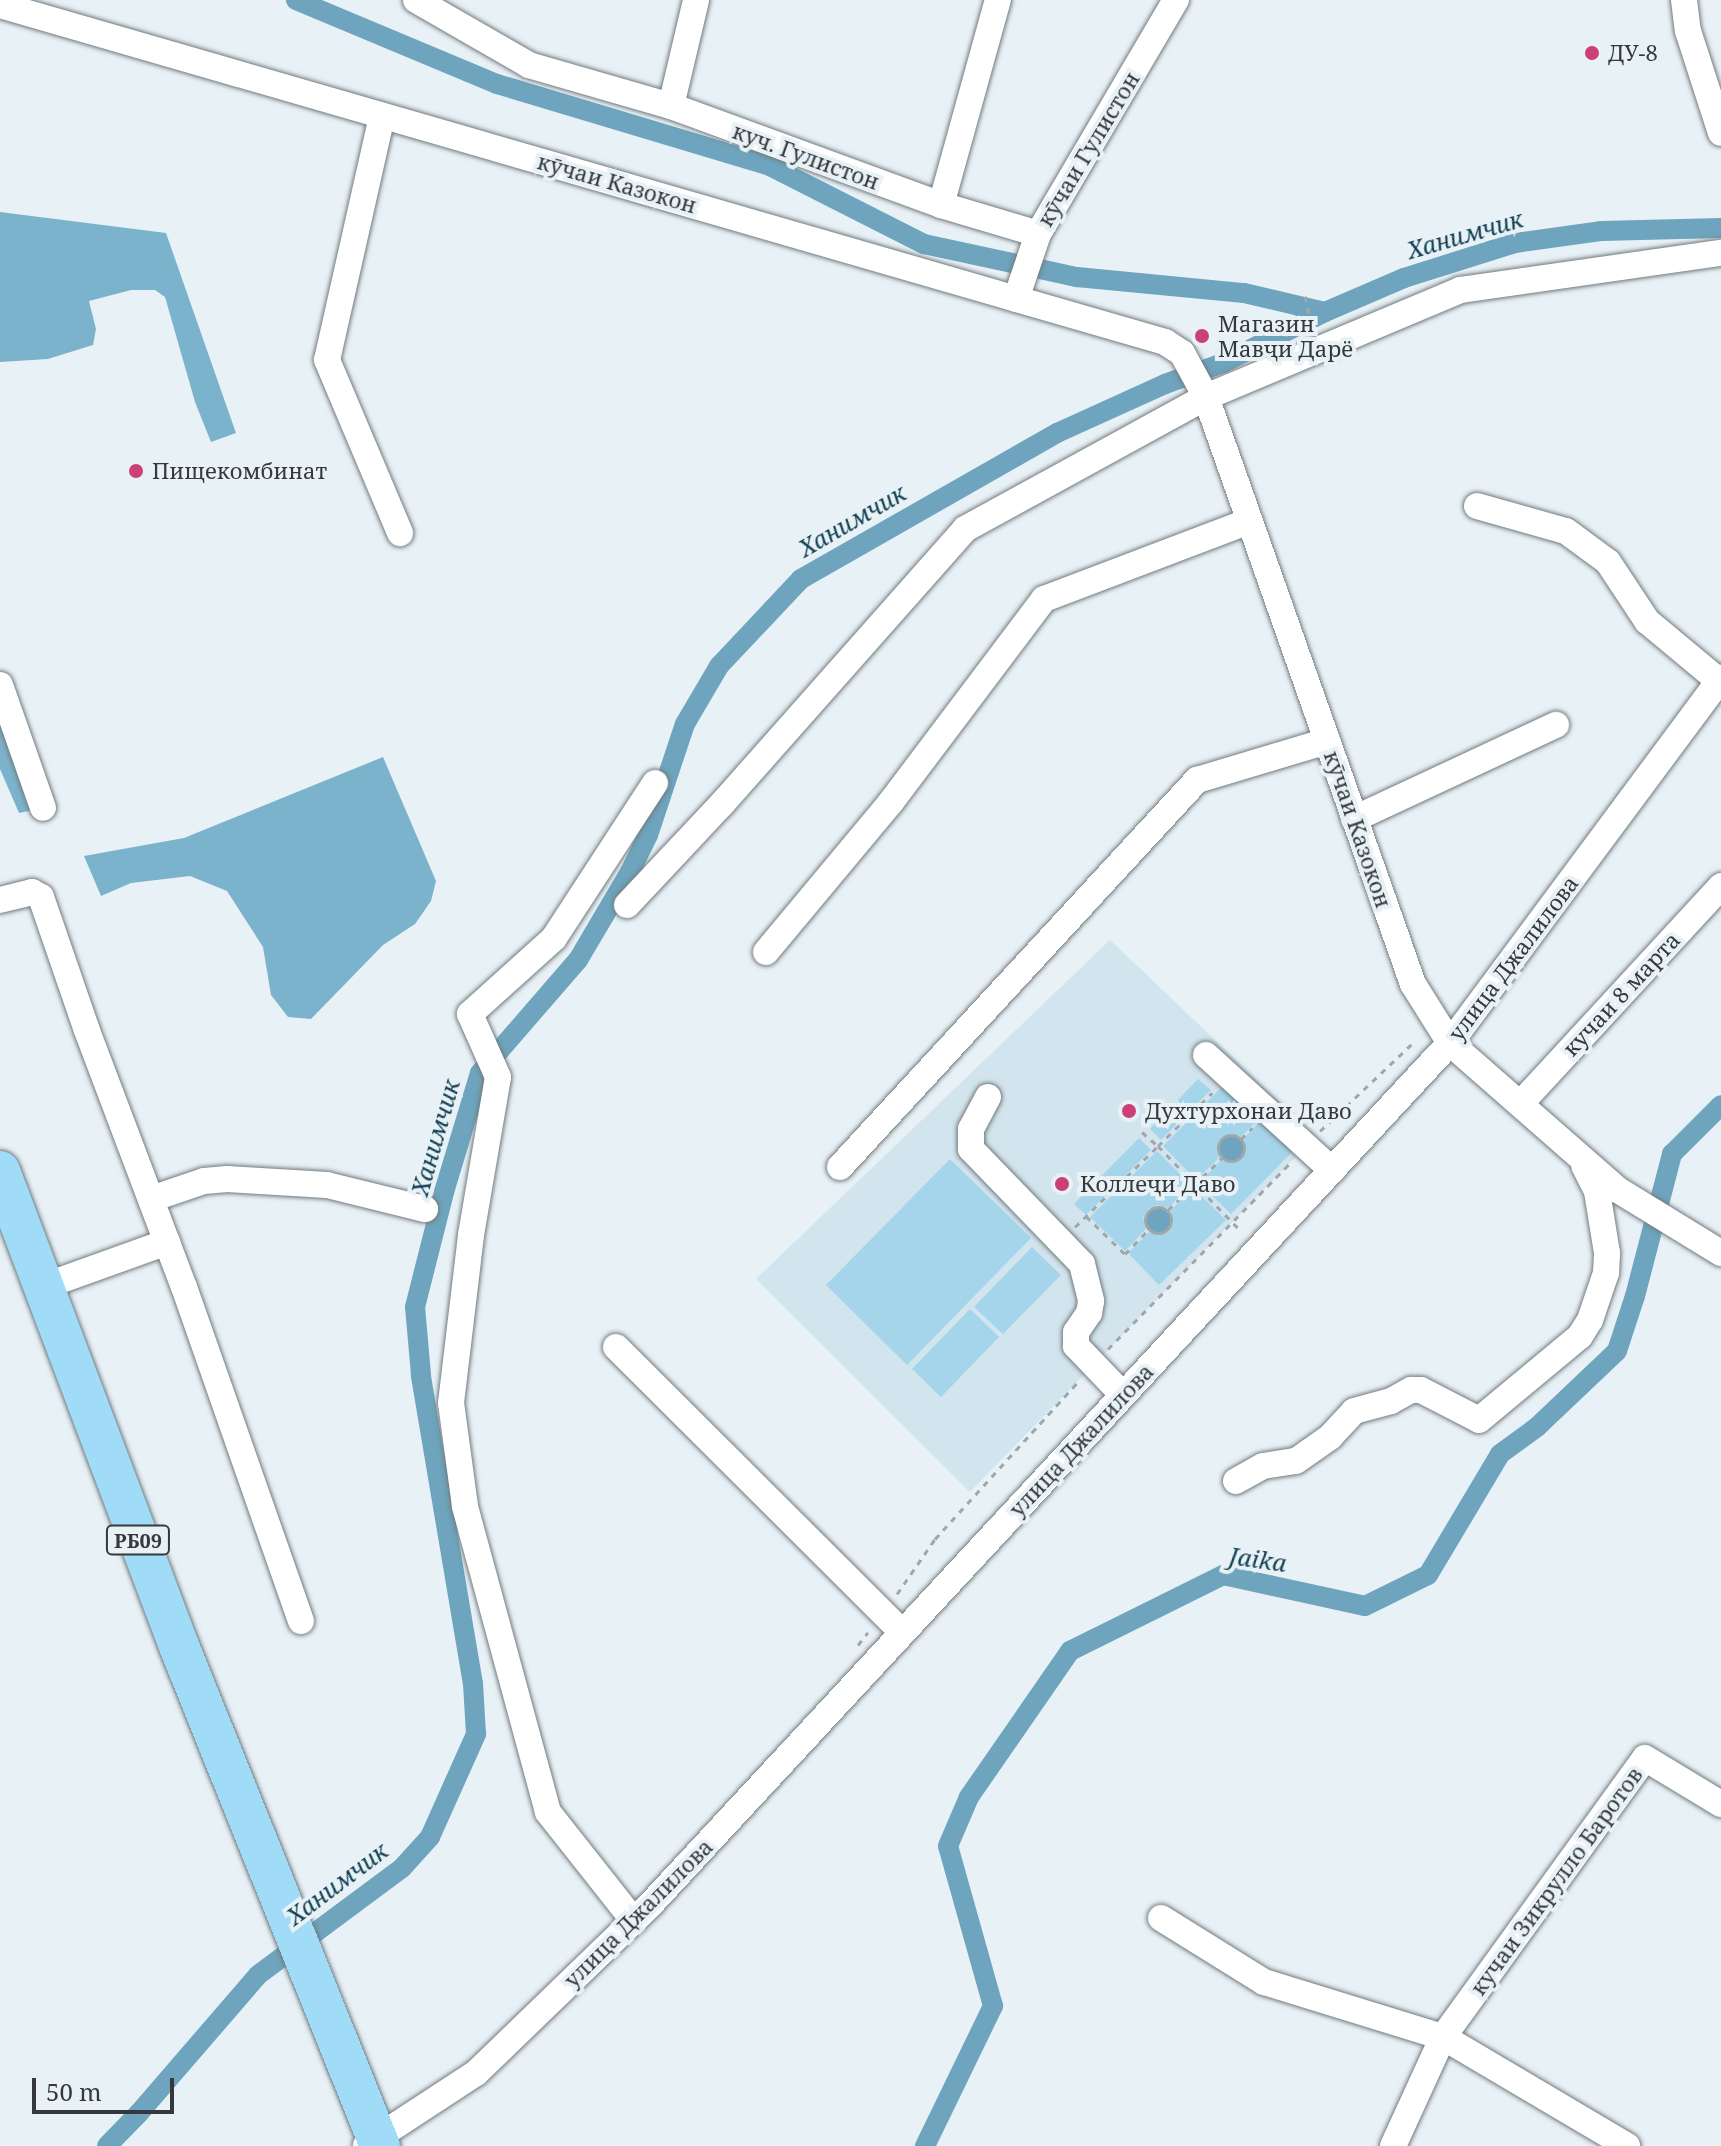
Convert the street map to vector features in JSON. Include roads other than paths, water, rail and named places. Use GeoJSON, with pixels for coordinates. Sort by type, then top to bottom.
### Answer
{"type":"FeatureCollection","features":[{"type":"Feature","properties":{"kind":"highway","name":"РБ09"},"geometry":{"type":"LineString","coordinates":[[0,1171],[42,1287],[319,1992],[374,2143]]}},
{"type":"Feature","properties":{"kind":"street"},"geometry":{"type":"LineString","coordinates":[[418,1],[529,65],[671,106],[696,0]]}},
{"type":"Feature","properties":{"kind":"street"},"geometry":{"type":"LineString","coordinates":[[941,205],[998,0]]}},
{"type":"Feature","properties":{"kind":"street","name":"кӯчаи Гулистон"},"geometry":{"type":"LineString","coordinates":[[941,205],[1038,234],[1176,0]]}},
{"type":"Feature","properties":{"kind":"street"},"geometry":{"type":"LineString","coordinates":[[1684,0],[1688,31],[1721,133]]}},
{"type":"Feature","properties":{"kind":"street","name":"кӯчаи Казокон"},"geometry":{"type":"LineString","coordinates":[[0,5],[1165,342],[1182,353],[1199,381],[1413,984],[1450,1043],[1522,1102],[1618,1190],[1721,1253]]}},
{"type":"Feature","properties":{"kind":"street","name":"куч. Гулистон"},"geometry":{"type":"LineString","coordinates":[[671,106],[941,205]]}},
{"type":"Feature","properties":{"kind":"street"},"geometry":{"type":"LineString","coordinates":[[382,116],[327,360],[400,533]]}},
{"type":"Feature","properties":{"kind":"street"},"geometry":{"type":"LineString","coordinates":[[1016,299],[1038,234]]}},
{"type":"Feature","properties":{"kind":"street"},"geometry":{"type":"LineString","coordinates":[[627,905],[722,804],[965,529],[1199,381],[1318,350],[1460,290],[1721,253]]}},
{"type":"Feature","properties":{"kind":"street","name":"улица Джалилова"},"geometry":{"type":"LineString","coordinates":[[374,2143],[476,2073],[634,1921],[893,1622],[1123,1395],[1450,1043],[1720,679],[1647,621],[1608,562],[1566,531],[1477,506]]}},
{"type":"Feature","properties":{"kind":"street"},"geometry":{"type":"LineString","coordinates":[[766,952],[891,802],[1044,599],[1249,521]]}},
{"type":"Feature","properties":{"kind":"street"},"geometry":{"type":"LineString","coordinates":[[0,685],[43,808]]}},
{"type":"Feature","properties":{"kind":"street"},"geometry":{"type":"LineString","coordinates":[[1354,819],[1556,725]]}},
{"type":"Feature","properties":{"kind":"street"},"geometry":{"type":"LineString","coordinates":[[840,1167],[1197,780],[1327,741]]}},
{"type":"Feature","properties":{"kind":"street"},"geometry":{"type":"LineString","coordinates":[[634,1921],[548,1812],[465,1506],[451,1403],[471,1235],[498,1077],[470,1014],[554,938],[655,783]]}},
{"type":"Feature","properties":{"kind":"street","name":"кучаи 8 марта"},"geometry":{"type":"LineString","coordinates":[[1522,1102],[1721,886]]}},
{"type":"Feature","properties":{"kind":"street"},"geometry":{"type":"LineString","coordinates":[[0,900],[32,892],[41,897],[301,1621]]}},
{"type":"Feature","properties":{"kind":"street"},"geometry":{"type":"LineString","coordinates":[[1206,1055],[1332,1170]]}},
{"type":"Feature","properties":{"kind":"street"},"geometry":{"type":"LineString","coordinates":[[988,1097],[971,1129],[969,1144],[1082,1264],[1091,1301],[1089,1313],[1074,1341],[1123,1395]]}},
{"type":"Feature","properties":{"kind":"street"},"geometry":{"type":"LineString","coordinates":[[1236,1481],[1263,1466],[1296,1461],[1330,1437],[1354,1411],[1391,1401],[1411,1390],[1421,1390],[1479,1420],[1580,1336],[1602,1284],[1607,1253],[1597,1191],[1577,1152]]}},
{"type":"Feature","properties":{"kind":"street"},"geometry":{"type":"LineString","coordinates":[[151,1199],[204,1181],[227,1179],[327,1185],[425,1209]]}},
{"type":"Feature","properties":{"kind":"street"},"geometry":{"type":"LineString","coordinates":[[42,1287],[167,1242]]}},
{"type":"Feature","properties":{"kind":"street"},"geometry":{"type":"LineString","coordinates":[[616,1347],[893,1622]]}},
{"type":"Feature","properties":{"kind":"street","name":"кучаи Зикрулло Баротов"},"geometry":{"type":"LineString","coordinates":[[1393,2146],[1443,2037],[1645,1758],[1721,1804]]}},
{"type":"Feature","properties":{"kind":"street"},"geometry":{"type":"LineString","coordinates":[[1161,1918],[1264,1982],[1443,2037],[1627,2146]]}},
{"type":"Feature","properties":{"kind":"waterway","name":"Ханимчик"},"geometry":{"type":"LineString","coordinates":[[296,0],[497,84],[770,166],[924,244],[1077,277],[1244,293],[1325,312],[1404,278],[1515,243],[1602,231],[1721,228]]}},
{"type":"Feature","properties":{"kind":"waterway","name":"Ханимчик"},"geometry":{"type":"LineString","coordinates":[[107,2146],[258,1975],[402,1868],[430,1837],[476,1734],[473,1684],[421,1375],[415,1307],[444,1192],[480,1073],[578,960],[630,872],[648,835],[685,724],[719,666],[801,579],[1057,433],[1165,384],[1223,363],[1325,312]]}},
{"type":"Feature","properties":{"kind":"waterway","name":"Jaika"},"geometry":{"type":"LineString","coordinates":[[925,2146],[993,2006],[948,1846],[969,1797],[1070,1651],[1223,1575],[1365,1606],[1428,1575],[1500,1454],[1537,1427],[1617,1351],[1635,1296],[1672,1154],[1721,1105]]}},
{"type":"Feature","properties":{"kind":"place","name":"ДУ-8"},"geometry":{"type":"Point","coordinates":[1592,53]}},
{"type":"Feature","properties":{"kind":"place","name":"Магазин Мавҷи Дарё"},"geometry":{"type":"Point","coordinates":[1202,336]}},
{"type":"Feature","properties":{"kind":"place","name":"Пищекомбинат"},"geometry":{"type":"Point","coordinates":[136,471]}},
{"type":"Feature","properties":{"kind":"place","name":"Духтурхонаи Даво"},"geometry":{"type":"Point","coordinates":[1129,1111]}},
{"type":"Feature","properties":{"kind":"place","name":"Коллеҷи Даво"},"geometry":{"type":"Point","coordinates":[1062,1184]}}]}
